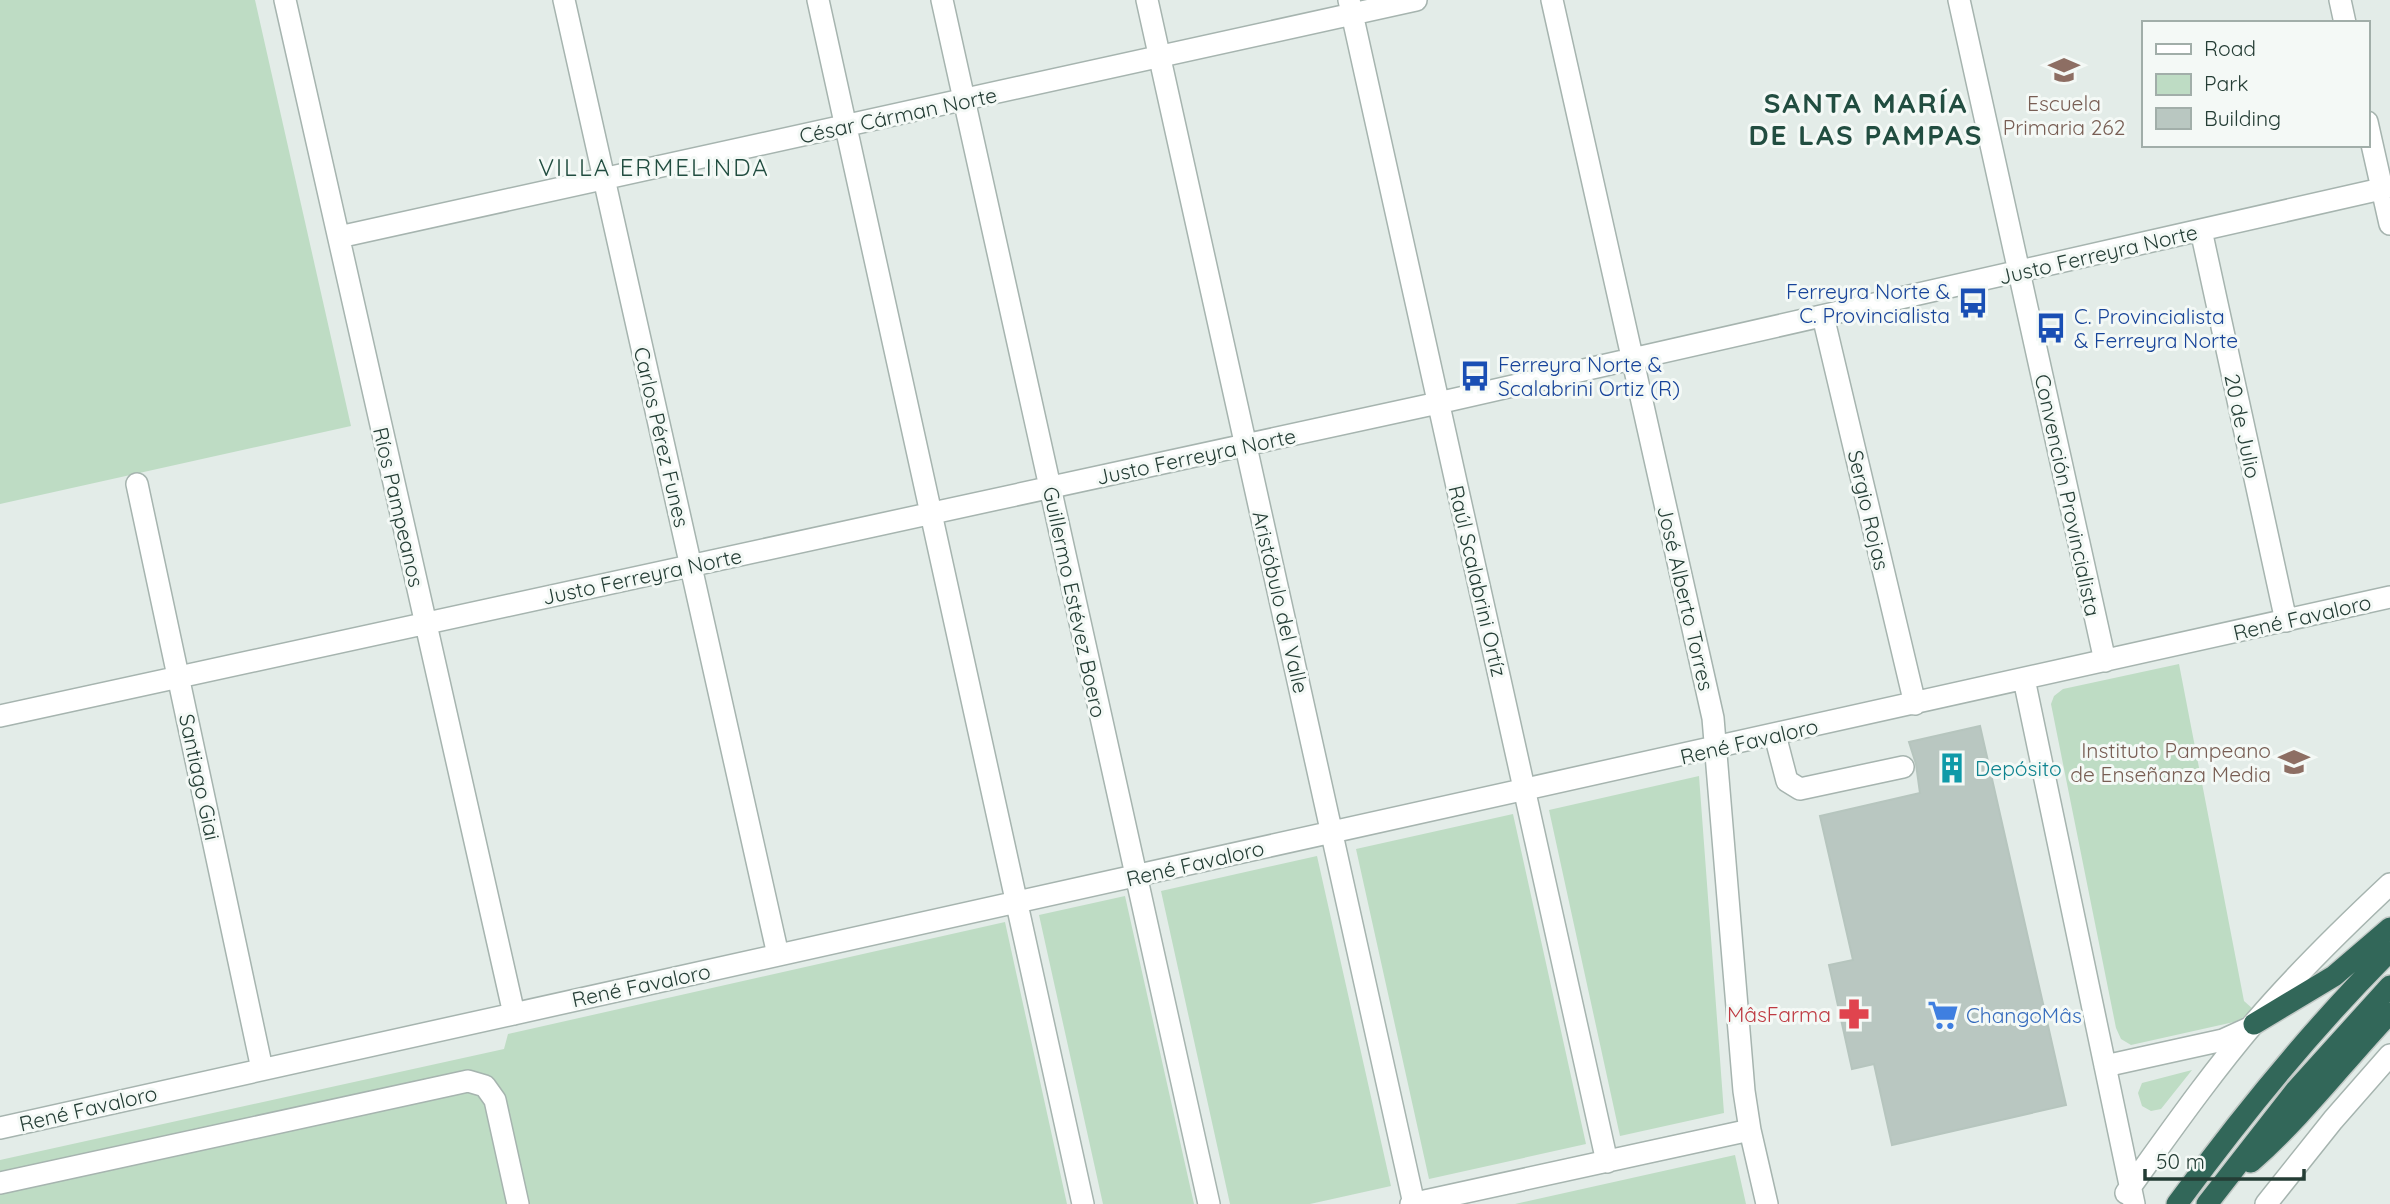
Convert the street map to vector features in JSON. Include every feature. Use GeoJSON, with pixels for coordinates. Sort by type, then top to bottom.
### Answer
{"type":"FeatureCollection","features":[{"type":"Feature","properties":{"kind":"highway"},"geometry":{"type":"LineString","coordinates":[[2254,1024],[2334,976],[2390,928]]}},
{"type":"Feature","properties":{"kind":"highway"},"geometry":{"type":"LineString","coordinates":[[2177,1204],[2277,1074],[2390,950]]}},
{"type":"Feature","properties":{"kind":"highway"},"geometry":{"type":"LineString","coordinates":[[2212,1197],[2296,1090],[2390,986]]}},
{"type":"Feature","properties":{"kind":"highway"},"geometry":{"type":"LineString","coordinates":[[2212,1197],[2284,1133],[2390,1013]]}},
{"type":"Feature","properties":{"kind":"street","name":"Ríos Pampeanos"},"geometry":{"type":"LineString","coordinates":[[285,0],[514,1014]]}},
{"type":"Feature","properties":{"kind":"street","name":"Carlos Pérez Funes"},"geometry":{"type":"LineString","coordinates":[[564,0],[778,955]]}},
{"type":"Feature","properties":{"kind":"street"},"geometry":{"type":"LineString","coordinates":[[818,0],[1083,1204]]}},
{"type":"Feature","properties":{"kind":"street","name":"Guillermo Estévez Boero"},"geometry":{"type":"LineString","coordinates":[[942,0],[1209,1204]]}},
{"type":"Feature","properties":{"kind":"street","name":"Aristóbulo del Valle"},"geometry":{"type":"LineString","coordinates":[[1147,0],[1413,1204]]}},
{"type":"Feature","properties":{"kind":"street","name":"César Cárman Norte"},"geometry":{"type":"LineString","coordinates":[[339,237],[1160,57],[1351,7],[1416,0]]}},
{"type":"Feature","properties":{"kind":"street","name":"José Alberto Torres"},"geometry":{"type":"LineString","coordinates":[[1552,0],[1711,707],[1743,1077],[1751,1130],[1768,1204]]}},
{"type":"Feature","properties":{"kind":"street","name":"Convención Provincialista"},"geometry":{"type":"LineString","coordinates":[[1959,0],[2105,661]]}},
{"type":"Feature","properties":{"kind":"street"},"geometry":{"type":"LineString","coordinates":[[2342,0],[2345,21]]}},
{"type":"Feature","properties":{"kind":"street","name":"Raúl Scalabrini Ortíz"},"geometry":{"type":"LineString","coordinates":[[1351,7],[1607,1161]]}},
{"type":"Feature","properties":{"kind":"street"},"geometry":{"type":"LineString","coordinates":[[2369,129],[2386,188],[2390,224]]}},
{"type":"Feature","properties":{"kind":"street","name":"Justo Ferreyra Norte"},"geometry":{"type":"LineString","coordinates":[[0,716],[1438,403],[2386,188]]}},
{"type":"Feature","properties":{"kind":"street","name":"20 de Julio"},"geometry":{"type":"LineString","coordinates":[[2201,230],[2286,621]]}},
{"type":"Feature","properties":{"kind":"street","name":"Sergio Rojas"},"geometry":{"type":"LineString","coordinates":[[1823,316],[1915,704]]}},
{"type":"Feature","properties":{"kind":"street","name":"Santiago Giai"},"geometry":{"type":"LineString","coordinates":[[138,484],[262,1069]]}},
{"type":"Feature","properties":{"kind":"street","name":"René Favaloro"},"geometry":{"type":"LineString","coordinates":[[0,1128],[2390,597]]}},
{"type":"Feature","properties":{"kind":"street"},"geometry":{"type":"LineString","coordinates":[[2024,679],[2105,1066],[2128,1199]]}},
{"type":"Feature","properties":{"kind":"street"},"geometry":{"type":"LineString","coordinates":[[1775,735],[1785,776],[1795,788],[1808,788],[1903,767]]}},
{"type":"Feature","properties":{"kind":"street"},"geometry":{"type":"LineString","coordinates":[[2128,1199],[2193,1101],[2254,1024],[2322,949],[2390,884]]}},
{"type":"Feature","properties":{"kind":"street"},"geometry":{"type":"LineString","coordinates":[[2105,1066],[2223,1040],[2254,1024]]}},
{"type":"Feature","properties":{"kind":"street"},"geometry":{"type":"LineString","coordinates":[[2266,1204],[2317,1139],[2390,1055]]}},
{"type":"Feature","properties":{"kind":"street"},"geometry":{"type":"LineString","coordinates":[[0,1183],[468,1082],[485,1086],[495,1100],[518,1204]]}},
{"type":"Feature","properties":{"kind":"street"},"geometry":{"type":"LineString","coordinates":[[1413,1204],[1751,1130]]}},
{"type":"Feature","properties":{"kind":"green space"},"geometry":{"type":"Polygon","coordinates":[[[0,0],[255,0],[351,426],[0,504],[0,0]]]}},
{"type":"Feature","properties":{"kind":"green space"},"geometry":{"type":"Polygon","coordinates":[[[2179,664],[2244,1001],[2253,1009],[2234,1022],[2131,1045],[2121,1039],[2116,1028],[2051,704],[2054,696],[2063,689],[2179,664]]]}},
{"type":"Feature","properties":{"kind":"green space"},"geometry":{"type":"Polygon","coordinates":[[[1699,776],[1724,1113],[1620,1136],[1549,810],[1699,776]]]}},
{"type":"Feature","properties":{"kind":"green space"},"geometry":{"type":"Polygon","coordinates":[[[1513,814],[1586,1144],[1429,1179],[1356,849],[1513,814]]]}},
{"type":"Feature","properties":{"kind":"green space"},"geometry":{"type":"Polygon","coordinates":[[[1317,856],[1391,1186],[1310,1204],[1230,1204],[1161,891],[1317,856]]]}},
{"type":"Feature","properties":{"kind":"green space"},"geometry":{"type":"Polygon","coordinates":[[[1125,896],[1194,1204],[1103,1204],[1039,915],[1125,896]]]}},
{"type":"Feature","properties":{"kind":"green space"},"geometry":{"type":"Polygon","coordinates":[[[1005,922],[1067,1204],[0,1204],[0,1160],[504,1049],[508,1034],[1005,922]]]}},
{"type":"Feature","properties":{"kind":"green space"},"geometry":{"type":"Polygon","coordinates":[[[2192,1070],[2161,1109],[2151,1111],[2142,1106],[2138,1093],[2142,1083],[2192,1070]]]}},
{"type":"Feature","properties":{"kind":"green space"},"geometry":{"type":"Polygon","coordinates":[[[1735,1155],[1746,1204],[1515,1204],[1735,1155]]]}},
{"type":"Feature","properties":{"kind":"building","name":"ChangoMâs"},"geometry":{"type":"Polygon","coordinates":[[[1980,726],[2066,1105],[1892,1145],[1874,1064],[1852,1069],[1829,965],[1853,960],[1820,816],[1920,793],[1916,764],[1909,742],[1980,726]]]}},
{"type":"Feature","properties":{"kind":"place","name":"Escuela Primaria 262"},"geometry":{"type":"Point","coordinates":[2064,70]}},
{"type":"Feature","properties":{"kind":"place","name":"Ferreyra Norte & C. Provincialista"},"geometry":{"type":"Point","coordinates":[1973,303]}},
{"type":"Feature","properties":{"kind":"place","name":"C. Provincialista & Ferreyra Norte"},"geometry":{"type":"Point","coordinates":[2051,328]}},
{"type":"Feature","properties":{"kind":"place","name":"Ferreyra Norte & Scalabrini Ortiz (R)"},"geometry":{"type":"Point","coordinates":[1475,376]}},
{"type":"Feature","properties":{"kind":"place","name":"Instituto Pampeano de Enseñanza Media"},"geometry":{"type":"Point","coordinates":[2294,762]}},
{"type":"Feature","properties":{"kind":"place","name":"Depósito"},"geometry":{"type":"Point","coordinates":[1952,768]}},
{"type":"Feature","properties":{"kind":"place","name":"MâsFarma"},"geometry":{"type":"Point","coordinates":[1854,1014]}},
{"type":"Feature","properties":{"kind":"place","name":"ChangoMâs"},"geometry":{"type":"Point","coordinates":[1943,1015]}},
{"type":"Feature","properties":{"kind":"district","name":"SANTA MARÍA DE LAS PAMPAS"},"geometry":{"type":"Point","coordinates":[1866,118]}},
{"type":"Feature","properties":{"kind":"district","name":"VILLA ERMELINDA"},"geometry":{"type":"Point","coordinates":[654,167]}}]}
